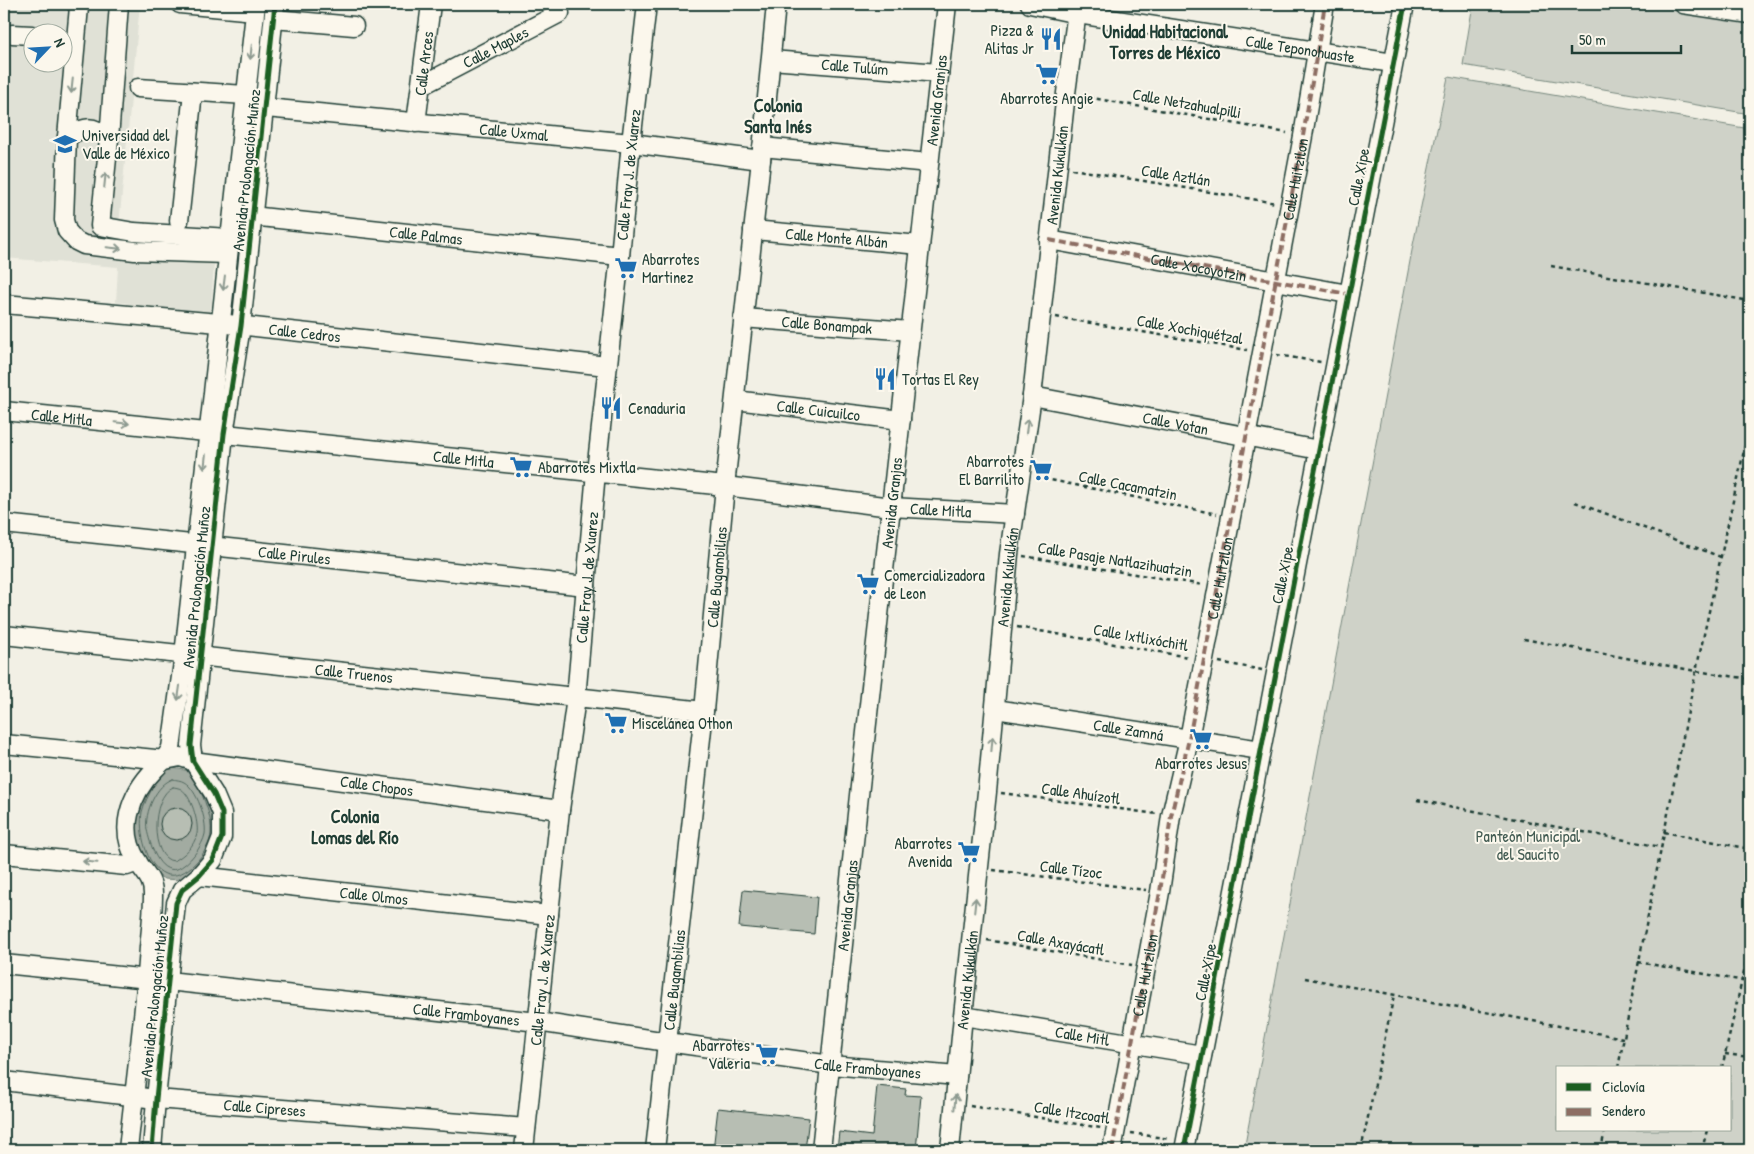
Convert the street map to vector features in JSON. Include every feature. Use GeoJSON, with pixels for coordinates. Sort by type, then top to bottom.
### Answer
{"type":"FeatureCollection","features":[{"type":"Feature","properties":{"kind":"street"},"geometry":{"type":"LineString","coordinates":[[84,245],[100,226],[109,139],[119,4]]}},
{"type":"Feature","properties":{"kind":"street"},"geometry":{"type":"LineString","coordinates":[[180,4],[255,7]]}},
{"type":"Feature","properties":{"kind":"street","name":"Calle Arces"},"geometry":{"type":"LineString","coordinates":[[416,123],[430,4]]}},
{"type":"Feature","properties":{"kind":"street","name":"Calle Maples"},"geometry":{"type":"LineString","coordinates":[[421,86],[560,12],[555,4]]}},
{"type":"Feature","properties":{"kind":"street","name":"Calle Fray J. de Xuarez"},"geometry":{"type":"LineString","coordinates":[[524,1150],[560,810],[576,698],[596,472],[647,4]]}},
{"type":"Feature","properties":{"kind":"street","name":"Calle Bugambilias"},"geometry":{"type":"LineString","coordinates":[[655,1150],[704,712],[725,486],[776,4]]}},
{"type":"Feature","properties":{"kind":"street","name":"Avenida Granjas"},"geometry":{"type":"LineString","coordinates":[[821,1150],[947,4]]}},
{"type":"Feature","properties":{"kind":"street","name":"Calle Teponohuaste"},"geometry":{"type":"LineString","coordinates":[[1030,4],[1078,9],[1392,63]]}},
{"type":"Feature","properties":{"kind":"street","name":"Calle Huitzilon"},"geometry":{"type":"LineString","coordinates":[[1112,1150],[1160,892],[1171,816],[1189,739],[1303,136],[1325,4]]}},
{"type":"Feature","properties":{"kind":"street","name":"Calle Xipe"},"geometry":{"type":"LineString","coordinates":[[1185,1146],[1392,63],[1405,4]]}},
{"type":"Feature","properties":{"kind":"street"},"geometry":{"type":"LineString","coordinates":[[1683,4],[1750,14]]}},
{"type":"Feature","properties":{"kind":"street"},"geometry":{"type":"LineString","coordinates":[[72,32],[82,5]]}},
{"type":"Feature","properties":{"kind":"street","name":"Avenida Prolongación Muñoz"},"geometry":{"type":"LineString","coordinates":[[193,761],[191,745],[192,656],[216,433],[219,323],[255,7]]}},
{"type":"Feature","properties":{"kind":"street","name":"Avenida Kukulkán"},"geometry":{"type":"LineString","coordinates":[[950,1150],[987,792],[1008,554],[1032,396],[1066,93],[1078,9]]}},
{"type":"Feature","properties":{"kind":"street"},"geometry":{"type":"LineString","coordinates":[[275,11],[354,26]]}},
{"type":"Feature","properties":{"kind":"street","name":"Avenida Prolongación Muñoz"},"geometry":{"type":"LineString","coordinates":[[216,433],[241,326],[275,11]]}},
{"type":"Feature","properties":{"kind":"street"},"geometry":{"type":"LineString","coordinates":[[12,34],[22,34]]}},
{"type":"Feature","properties":{"kind":"street","name":"Calle Tulúm"},"geometry":{"type":"LineString","coordinates":[[771,60],[939,73]]}},
{"type":"Feature","properties":{"kind":"street"},"geometry":{"type":"LineString","coordinates":[[69,72],[64,220],[67,231],[76,241],[84,245],[135,251],[189,253],[228,246]]}},
{"type":"Feature","properties":{"kind":"street"},"geometry":{"type":"LineString","coordinates":[[138,88],[246,95]]}},
{"type":"Feature","properties":{"kind":"street"},"geometry":{"type":"LineString","coordinates":[[179,221],[193,92]]}},
{"type":"Feature","properties":{"kind":"street","name":"Calle Uxmal"},"geometry":{"type":"LineString","coordinates":[[266,108],[631,143],[929,163]]}},
{"type":"Feature","properties":{"kind":"street"},"geometry":{"type":"LineString","coordinates":[[67,137],[79,130],[88,128],[100,131],[109,139]]}},
{"type":"Feature","properties":{"kind":"street","name":"Calle Palmas"},"geometry":{"type":"LineString","coordinates":[[231,214],[620,256]]}},
{"type":"Feature","properties":{"kind":"street"},"geometry":{"type":"LineString","coordinates":[[100,226],[134,232],[190,235],[228,246]]}},
{"type":"Feature","properties":{"kind":"street","name":"Calle Monte Albán"},"geometry":{"type":"LineString","coordinates":[[753,230],[920,245]]}},
{"type":"Feature","properties":{"kind":"street"},"geometry":{"type":"LineString","coordinates":[[134,232],[135,251]]}},
{"type":"Feature","properties":{"kind":"street"},"geometry":{"type":"LineString","coordinates":[[189,253],[190,235]]}},
{"type":"Feature","properties":{"kind":"street","name":"Calle Xocoyotzin"},"geometry":{"type":"LineString","coordinates":[[1049,240],[1348,294]]}},
{"type":"Feature","properties":{"kind":"street","name":"Calle Cedros"},"geometry":{"type":"LineString","coordinates":[[4,304],[219,323],[607,366]]}},
{"type":"Feature","properties":{"kind":"street","name":"Calle Bonampak"},"geometry":{"type":"LineString","coordinates":[[743,318],[910,331]]}},
{"type":"Feature","properties":{"kind":"street","name":"Calle Votan"},"geometry":{"type":"LineString","coordinates":[[1032,396],[1319,450]]}},
{"type":"Feature","properties":{"kind":"street","name":"Calle Cuicuilco"},"geometry":{"type":"LineString","coordinates":[[734,400],[902,420]]}},
{"type":"Feature","properties":{"kind":"street","name":"Calle Mitla"},"geometry":{"type":"LineString","coordinates":[[4,411],[596,472],[891,507],[1014,514]]}},
{"type":"Feature","properties":{"kind":"street","name":"Calle Pirules"},"geometry":{"type":"LineString","coordinates":[[4,524],[586,586]]}},
{"type":"Feature","properties":{"kind":"street","name":"Calle Truenos"},"geometry":{"type":"LineString","coordinates":[[4,635],[704,712]]}},
{"type":"Feature","properties":{"kind":"street","name":"Avenida Prolongación Muñoz"},"geometry":{"type":"LineString","coordinates":[[128,1150],[147,980],[153,892],[150,877],[138,862],[129,844],[127,828],[129,814],[135,798],[144,782],[165,760],[171,748],[192,656]]}},
{"type":"Feature","properties":{"kind":"street","name":"Calle Zamná"},"geometry":{"type":"LineString","coordinates":[[995,708],[1261,750]]}},
{"type":"Feature","properties":{"kind":"street"},"geometry":{"type":"LineString","coordinates":[[4,744],[165,760],[180,757],[193,761],[214,794],[222,813],[222,837],[213,860],[199,876],[182,890],[166,888],[150,877]]}},
{"type":"Feature","properties":{"kind":"street","name":"Calle Chopos"},"geometry":{"type":"LineString","coordinates":[[193,761],[560,810]]}},
{"type":"Feature","properties":{"kind":"street"},"geometry":{"type":"LineString","coordinates":[[4,854],[127,866],[138,862]]}},
{"type":"Feature","properties":{"kind":"street","name":"Calle Olmos"},"geometry":{"type":"LineString","coordinates":[[199,876],[549,915]]}},
{"type":"Feature","properties":{"kind":"street","name":"Avenida Prolongación Muñoz"},"geometry":{"type":"LineString","coordinates":[[152,1150],[176,903],[182,890]]}},
{"type":"Feature","properties":{"kind":"street","name":"Calle Framboyanes"},"geometry":{"type":"LineString","coordinates":[[4,964],[538,1022],[831,1065],[957,1076]]}},
{"type":"Feature","properties":{"kind":"street","name":"Calle Mitl"},"geometry":{"type":"LineString","coordinates":[[963,1016],[1202,1055]]}},
{"type":"Feature","properties":{"kind":"street","name":"Calle Cipreses"},"geometry":{"type":"LineString","coordinates":[[4,1081],[156,1099],[526,1128]]}},
{"type":"Feature","properties":{"kind":"path"},"geometry":{"type":"LineString","coordinates":[[1551,266],[1750,301]]}},
{"type":"Feature","properties":{"kind":"path"},"geometry":{"type":"LineString","coordinates":[[1618,1066],[1696,671],[1750,423]]}},
{"type":"Feature","properties":{"kind":"path"},"geometry":{"type":"LineString","coordinates":[[1575,502],[1721,556]]}},
{"type":"Feature","properties":{"kind":"path"},"geometry":{"type":"LineString","coordinates":[[1524,639],[1696,671],[1750,679]]}},
{"type":"Feature","properties":{"kind":"path"},"geometry":{"type":"LineString","coordinates":[[1417,800],[1661,847]]}},
{"type":"Feature","properties":{"kind":"path"},"geometry":{"type":"LineString","coordinates":[[1664,832],[1750,850]]}},
{"type":"Feature","properties":{"kind":"path"},"geometry":{"type":"LineString","coordinates":[[1722,1066],[1750,945]]}},
{"type":"Feature","properties":{"kind":"path"},"geometry":{"type":"LineString","coordinates":[[1638,962],[1750,982]]}},
{"type":"Feature","properties":{"kind":"path"},"geometry":{"type":"LineString","coordinates":[[1305,978],[1623,1038]]}},
{"type":"Feature","properties":{"kind":"path"},"geometry":{"type":"LineString","coordinates":[[1360,1150],[1395,995]]}},
{"type":"Feature","properties":{"kind":"path"},"geometry":{"type":"LineString","coordinates":[[1725,1054],[1750,1058]]}},
{"type":"Feature","properties":{"kind":"path"},"geometry":{"type":"LineString","coordinates":[[1601,1150],[1605,1132]]}},
{"type":"Feature","properties":{"kind":"path"},"geometry":{"type":"LineString","coordinates":[[1702,1150],[1706,1132]]}},
{"type":"Feature","properties":{"kind":"shaded area","name":"Universidad del Valle de México"},"geometry":{"type":"Polygon","coordinates":[[[4,4],[140,4],[119,225],[216,230],[211,314],[116,302],[118,267],[4,258],[4,4]]]}},
{"type":"Feature","properties":{"kind":"green space"},"geometry":{"type":"Polygon","coordinates":[[[1473,4],[1750,4],[1750,114],[1463,65],[1473,4]]]}},
{"type":"Feature","properties":{"kind":"green space","name":"Panteón Municipal del Saucito"},"geometry":{"type":"Polygon","coordinates":[[[1448,77],[1750,129],[1750,1150],[1244,1150],[1413,245],[1448,77]]]}},
{"type":"Feature","properties":{"kind":"water"},"geometry":{"type":"Polygon","coordinates":[[[173,768],[190,771],[214,810],[216,835],[208,857],[195,870],[180,880],[164,879],[155,873],[144,859],[135,830],[138,809],[143,795],[166,770],[173,768]]]}},
{"type":"Feature","properties":{"kind":"building"},"geometry":{"type":"Polygon","coordinates":[[[176,808],[182,809],[187,813],[191,818],[191,830],[187,835],[182,839],[176,840],[170,839],[165,835],[161,830],[160,824],[161,818],[165,813],[170,809],[176,808]]]}},
{"type":"Feature","properties":{"kind":"building"},"geometry":{"type":"Polygon","coordinates":[[[743,890],[817,897],[814,934],[739,927],[743,890]]]}},
{"type":"Feature","properties":{"kind":"building"},"geometry":{"type":"Polygon","coordinates":[[[877,1086],[906,1089],[905,1095],[921,1096],[916,1150],[837,1150],[839,1132],[872,1136],[877,1086]]]}},
{"type":"Feature","properties":{"kind":"building"},"geometry":{"type":"Polygon","coordinates":[[[718,1108],[809,1118],[805,1150],[713,1150],[718,1108]]]}},
{"type":"Feature","properties":{"kind":"marked path"},"geometry":{"type":"LineString","coordinates":[[1112,1150],[1160,892],[1171,816],[1189,739],[1303,136],[1325,4]]}},
{"type":"Feature","properties":{"kind":"marked path"},"geometry":{"type":"LineString","coordinates":[[1049,240],[1348,294]]}},
{"type":"Feature","properties":{"kind":"cycle path"},"geometry":{"type":"LineString","coordinates":[[152,1150],[176,903],[182,890],[199,876],[213,860],[222,837],[222,813],[214,794],[193,761],[191,745],[224,434],[241,326],[275,4]]}},
{"type":"Feature","properties":{"kind":"cycle path"},"geometry":{"type":"LineString","coordinates":[[1184,1150],[1405,4]]}},
{"type":"Feature","properties":{"kind":"place","name":"Pizza & Alitas Jr"},"geometry":{"type":"Point","coordinates":[1051,39]}},
{"type":"Feature","properties":{"kind":"place","name":"Abarrotes Angie"},"geometry":{"type":"Point","coordinates":[1047,74]}},
{"type":"Feature","properties":{"kind":"place","name":"Universidad del Valle de México"},"geometry":{"type":"Point","coordinates":[65,144]}},
{"type":"Feature","properties":{"kind":"place","name":"Abarrotes Martinez"},"geometry":{"type":"Point","coordinates":[626,268]}},
{"type":"Feature","properties":{"kind":"place","name":"Tortas El Rey"},"geometry":{"type":"Point","coordinates":[885,379]}},
{"type":"Feature","properties":{"kind":"place","name":"Cenaduria"},"geometry":{"type":"Point","coordinates":[611,408]}},
{"type":"Feature","properties":{"kind":"place","name":"Abarrotes Mixtla"},"geometry":{"type":"Point","coordinates":[521,467]}},
{"type":"Feature","properties":{"kind":"place","name":"Abarrotes El Barrilito"},"geometry":{"type":"Point","coordinates":[1041,470]}},
{"type":"Feature","properties":{"kind":"place","name":"Comercializadora de Leon"},"geometry":{"type":"Point","coordinates":[868,584]}},
{"type":"Feature","properties":{"kind":"place","name":"Miscelánea Othon"},"geometry":{"type":"Point","coordinates":[616,723]}},
{"type":"Feature","properties":{"kind":"place","name":"Abarrotes Jesus"},"geometry":{"type":"Point","coordinates":[1201,739]}},
{"type":"Feature","properties":{"kind":"place","name":"Abarrotes Avenida"},"geometry":{"type":"Point","coordinates":[969,852]}},
{"type":"Feature","properties":{"kind":"place","name":"Abarrotes Valeria"},"geometry":{"type":"Point","coordinates":[767,1054]}},
{"type":"Feature","properties":{"kind":"district","name":"Unidad Habitacional Torres de México"},"geometry":{"type":"Point","coordinates":[1165,41]}},
{"type":"Feature","properties":{"kind":"district","name":"Colonia Santa Inés"},"geometry":{"type":"Point","coordinates":[778,115]}},
{"type":"Feature","properties":{"kind":"district","name":"Colonia Lomas del Río"},"geometry":{"type":"Point","coordinates":[355,826]}}]}
